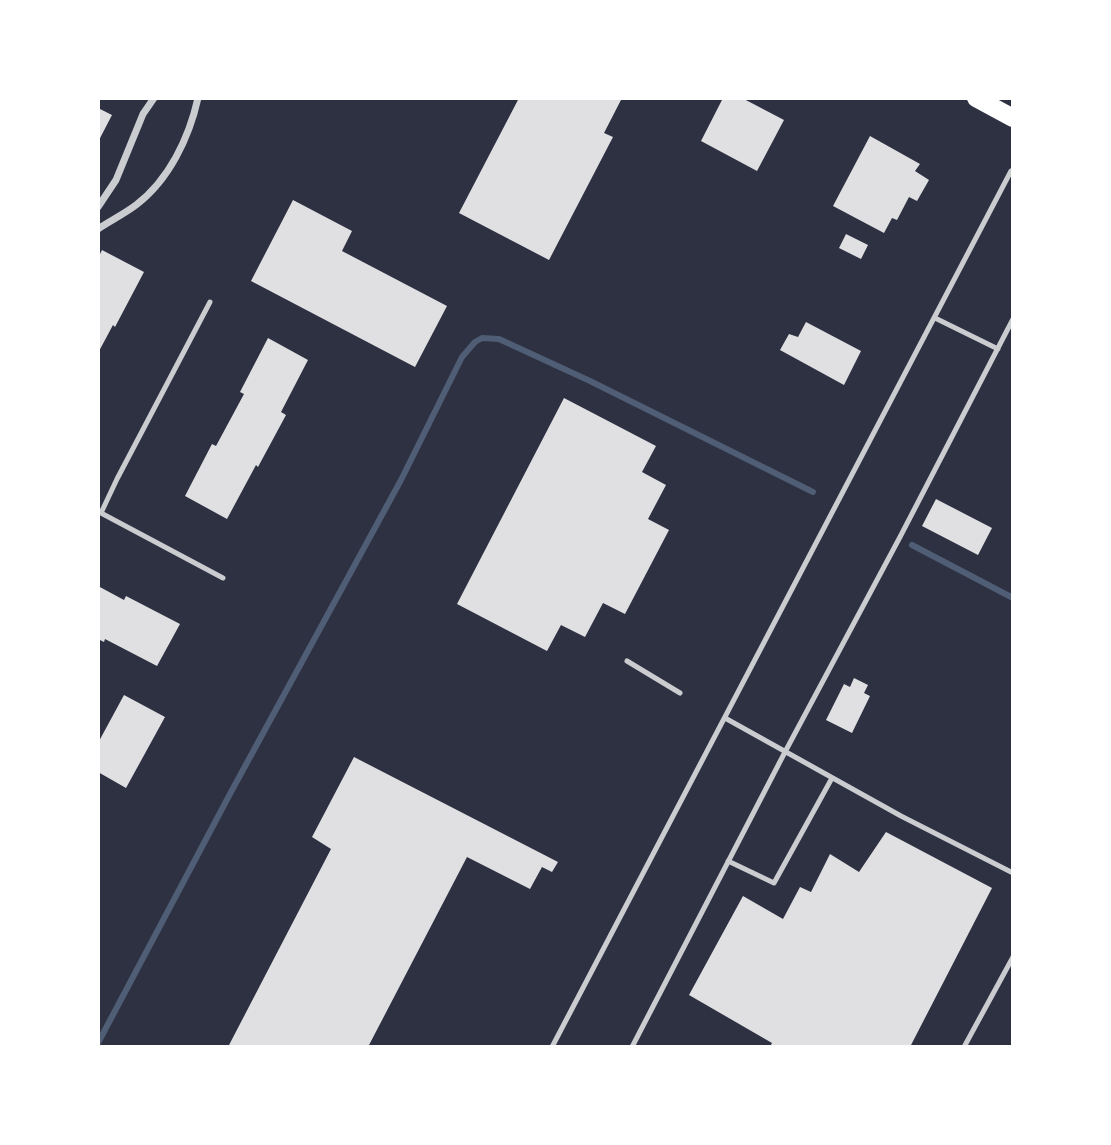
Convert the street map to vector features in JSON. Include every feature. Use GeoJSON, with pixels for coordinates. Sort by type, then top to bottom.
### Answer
{"type":"FeatureCollection","features":[{"type":"Feature","properties":{"kind":"main road"},"geometry":{"type":"LineString","coordinates":[[976,98],[1013,117]]}},
{"type":"Feature","properties":{"kind":"street"},"geometry":{"type":"LineString","coordinates":[[98,207],[116,180],[143,114],[154,98]]}},
{"type":"Feature","properties":{"kind":"street"},"geometry":{"type":"LineString","coordinates":[[98,229],[137,205],[159,182],[185,140],[198,98]]}},
{"type":"Feature","properties":{"kind":"lane"},"geometry":{"type":"LineString","coordinates":[[552,1047],[1013,170]]}},
{"type":"Feature","properties":{"kind":"lane"},"geometry":{"type":"LineString","coordinates":[[210,302],[99,512],[223,578]]}},
{"type":"Feature","properties":{"kind":"lane"},"geometry":{"type":"LineString","coordinates":[[934,318],[998,349]]}},
{"type":"Feature","properties":{"kind":"lane"},"geometry":{"type":"LineString","coordinates":[[632,1047],[1013,319]]}},
{"type":"Feature","properties":{"kind":"lane"},"geometry":{"type":"LineString","coordinates":[[627,661],[680,692]]}},
{"type":"Feature","properties":{"kind":"lane"},"geometry":{"type":"LineString","coordinates":[[725,718],[901,816],[1013,873]]}},
{"type":"Feature","properties":{"kind":"lane"},"geometry":{"type":"LineString","coordinates":[[728,861],[774,883],[832,778]]}},
{"type":"Feature","properties":{"kind":"lane"},"geometry":{"type":"LineString","coordinates":[[964,1047],[1013,957]]}},
{"type":"Feature","properties":{"kind":"building"},"geometry":{"type":"Polygon","coordinates":[[[519,98],[622,98],[604,133],[613,137],[549,260],[459,213],[519,98]]]}},
{"type":"Feature","properties":{"kind":"building"},"geometry":{"type":"Polygon","coordinates":[[[723,98],[742,98],[784,120],[757,171],[701,141],[723,98]]]}},
{"type":"Feature","properties":{"kind":"building"},"geometry":{"type":"Polygon","coordinates":[[[98,108],[112,115],[98,142],[98,108]]]}},
{"type":"Feature","properties":{"kind":"building"},"geometry":{"type":"Polygon","coordinates":[[[870,136],[920,164],[915,171],[929,180],[917,201],[909,197],[897,220],[892,218],[884,233],[833,206],[870,136]]]}},
{"type":"Feature","properties":{"kind":"building"},"geometry":{"type":"Polygon","coordinates":[[[293,200],[352,231],[342,251],[447,306],[415,367],[251,281],[293,200]]]}},
{"type":"Feature","properties":{"kind":"building"},"geometry":{"type":"Polygon","coordinates":[[[846,234],[868,245],[861,259],[839,248],[846,234]]]}},
{"type":"Feature","properties":{"kind":"building"},"geometry":{"type":"Polygon","coordinates":[[[102,250],[144,272],[98,353],[98,258],[102,250]]]}},
{"type":"Feature","properties":{"kind":"building"},"geometry":{"type":"Polygon","coordinates":[[[806,322],[861,351],[844,385],[780,350],[789,334],[798,337],[806,322]]]}},
{"type":"Feature","properties":{"kind":"building"},"geometry":{"type":"Polygon","coordinates":[[[268,338],[308,360],[281,412],[286,415],[227,519],[185,496],[212,444],[216,446],[244,394],[240,392],[268,338]]]}},
{"type":"Feature","properties":{"kind":"building"},"geometry":{"type":"Polygon","coordinates":[[[564,398],[656,446],[642,472],[666,485],[648,519],[669,530],[625,614],[603,603],[585,637],[561,625],[547,651],[457,604],[564,398]]]}},
{"type":"Feature","properties":{"kind":"building"},"geometry":{"type":"Polygon","coordinates":[[[936,499],[992,528],[978,555],[922,526],[936,499]]]}},
{"type":"Feature","properties":{"kind":"building"},"geometry":{"type":"Polygon","coordinates":[[[98,586],[124,600],[126,596],[180,624],[157,666],[105,639],[104,642],[98,639],[98,586]]]}},
{"type":"Feature","properties":{"kind":"building"},"geometry":{"type":"Polygon","coordinates":[[[854,678],[868,685],[864,693],[870,696],[852,733],[826,720],[844,684],[850,687],[854,678]]]}},
{"type":"Feature","properties":{"kind":"building"},"geometry":{"type":"Polygon","coordinates":[[[124,695],[165,717],[126,788],[98,772],[98,743],[124,695]]]}},
{"type":"Feature","properties":{"kind":"building"},"geometry":{"type":"Polygon","coordinates":[[[354,757],[558,862],[552,872],[542,867],[530,889],[467,857],[368,1047],[228,1047],[331,849],[312,837],[354,757]]]}},
{"type":"Feature","properties":{"kind":"building"},"geometry":{"type":"Polygon","coordinates":[[[886,832],[992,888],[910,1047],[770,1047],[772,1043],[689,995],[743,896],[783,919],[800,887],[811,892],[830,854],[859,872],[886,832]]]}},
{"type":"Feature","properties":{"kind":"waterway"},"geometry":{"type":"LineString","coordinates":[[98,1043],[401,480],[462,357],[475,342],[482,338],[499,339],[590,381],[813,492]]}},
{"type":"Feature","properties":{"kind":"waterway"},"geometry":{"type":"LineString","coordinates":[[912,545],[1013,598]]}}]}
